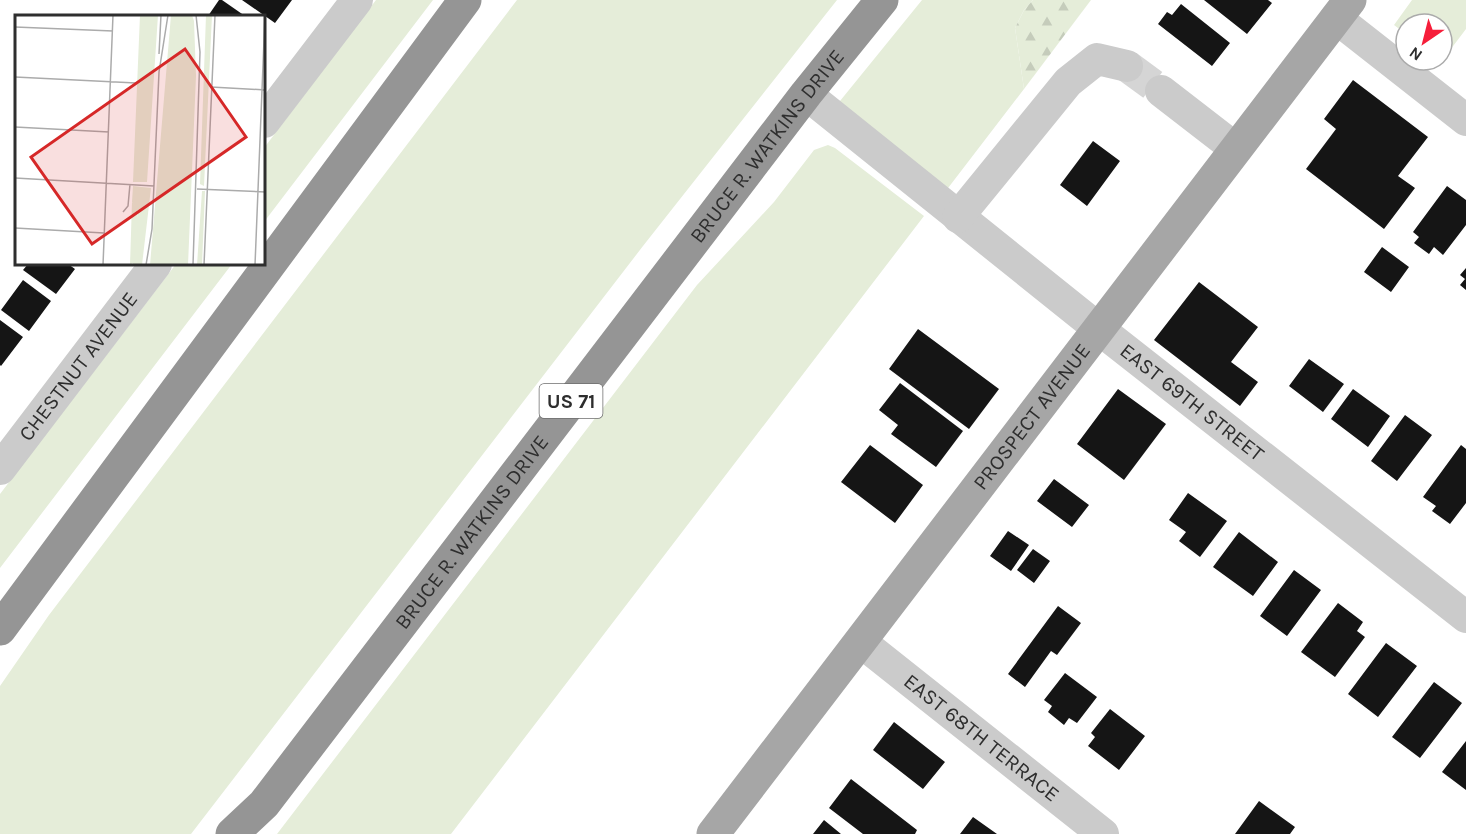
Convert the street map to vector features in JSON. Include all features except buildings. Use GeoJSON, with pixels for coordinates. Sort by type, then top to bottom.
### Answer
{"type":"FeatureCollection","features":[{"type":"Feature","properties":{"kind":"highway"},"geometry":{"type":"LineString","coordinates":[[0,629],[465,0]]}},
{"type":"Feature","properties":{"kind":"highway","name":"BRUCE R. WATKINS DRIVE"},"geometry":{"type":"LineString","coordinates":[[232,834],[264,804],[806,94],[882,0]]}},
{"type":"Feature","properties":{"kind":"highway"},"geometry":{"type":"LineString","coordinates":[[243,834],[264,804]]}},
{"type":"Feature","properties":{"kind":"main road","name":"PROSPECT AVENUE"},"geometry":{"type":"LineString","coordinates":[[713,834],[1343,9]]}},
{"type":"Feature","properties":{"kind":"street"},"geometry":{"type":"LineString","coordinates":[[266,119],[357,0]]}},
{"type":"Feature","properties":{"kind":"street"},"geometry":{"type":"LineString","coordinates":[[1343,9],[1466,120]]}},
{"type":"Feature","properties":{"kind":"street"},"geometry":{"type":"LineString","coordinates":[[958,217],[1068,82],[1097,59],[1127,66]]}},
{"type":"Feature","properties":{"kind":"street"},"geometry":{"type":"LineString","coordinates":[[1161,91],[1236,149]]}},
{"type":"Feature","properties":{"kind":"street","name":"EAST 69TH STREET"},"geometry":{"type":"LineString","coordinates":[[806,94],[1099,329],[1466,616]]}},
{"type":"Feature","properties":{"kind":"street","name":"CHESTNUT AVENUE"},"geometry":{"type":"LineString","coordinates":[[0,469],[154,266]]}},
{"type":"Feature","properties":{"kind":"street","name":"EAST 68TH TERRACE"},"geometry":{"type":"LineString","coordinates":[[861,642],[1103,834]]}},
{"type":"Feature","properties":{"kind":"green space"},"geometry":{"type":"Polygon","coordinates":[[[376,0],[433,0],[266,219],[266,145],[376,0]]]}},
{"type":"Feature","properties":{"kind":"green space"},"geometry":{"type":"Polygon","coordinates":[[[517,0],[837,0],[643,246],[191,834],[0,834],[0,686],[49,615],[517,0]]]}},
{"type":"Feature","properties":{"kind":"green space"},"geometry":{"type":"Polygon","coordinates":[[[922,0],[1033,0],[1024,10],[1015,28],[1024,89],[945,192],[841,106],[840,101],[922,0]]]}},
{"type":"Feature","properties":{"kind":"green space"},"geometry":{"type":"Polygon","coordinates":[[[1033,0],[1091,0],[1024,89],[1015,28],[1024,10],[1033,0]]]}},
{"type":"Feature","properties":{"kind":"green space"},"geometry":{"type":"Polygon","coordinates":[[[1412,0],[1466,0],[1466,29],[1454,45],[1454,12],[1403,12],[1412,0]]]}},
{"type":"Feature","properties":{"kind":"green space"},"geometry":{"type":"Polygon","coordinates":[[[828,145],[924,216],[451,834],[277,834],[697,285],[774,202],[814,150],[828,145]]]}},
{"type":"Feature","properties":{"kind":"green space"},"geometry":{"type":"Polygon","coordinates":[[[174,266],[230,266],[0,568],[0,494],[174,266]]]}},
{"type":"Feature","properties":{"kind":"tunnel"},"geometry":{"type":"LineString","coordinates":[[1127,66],[1161,91]]}}]}
